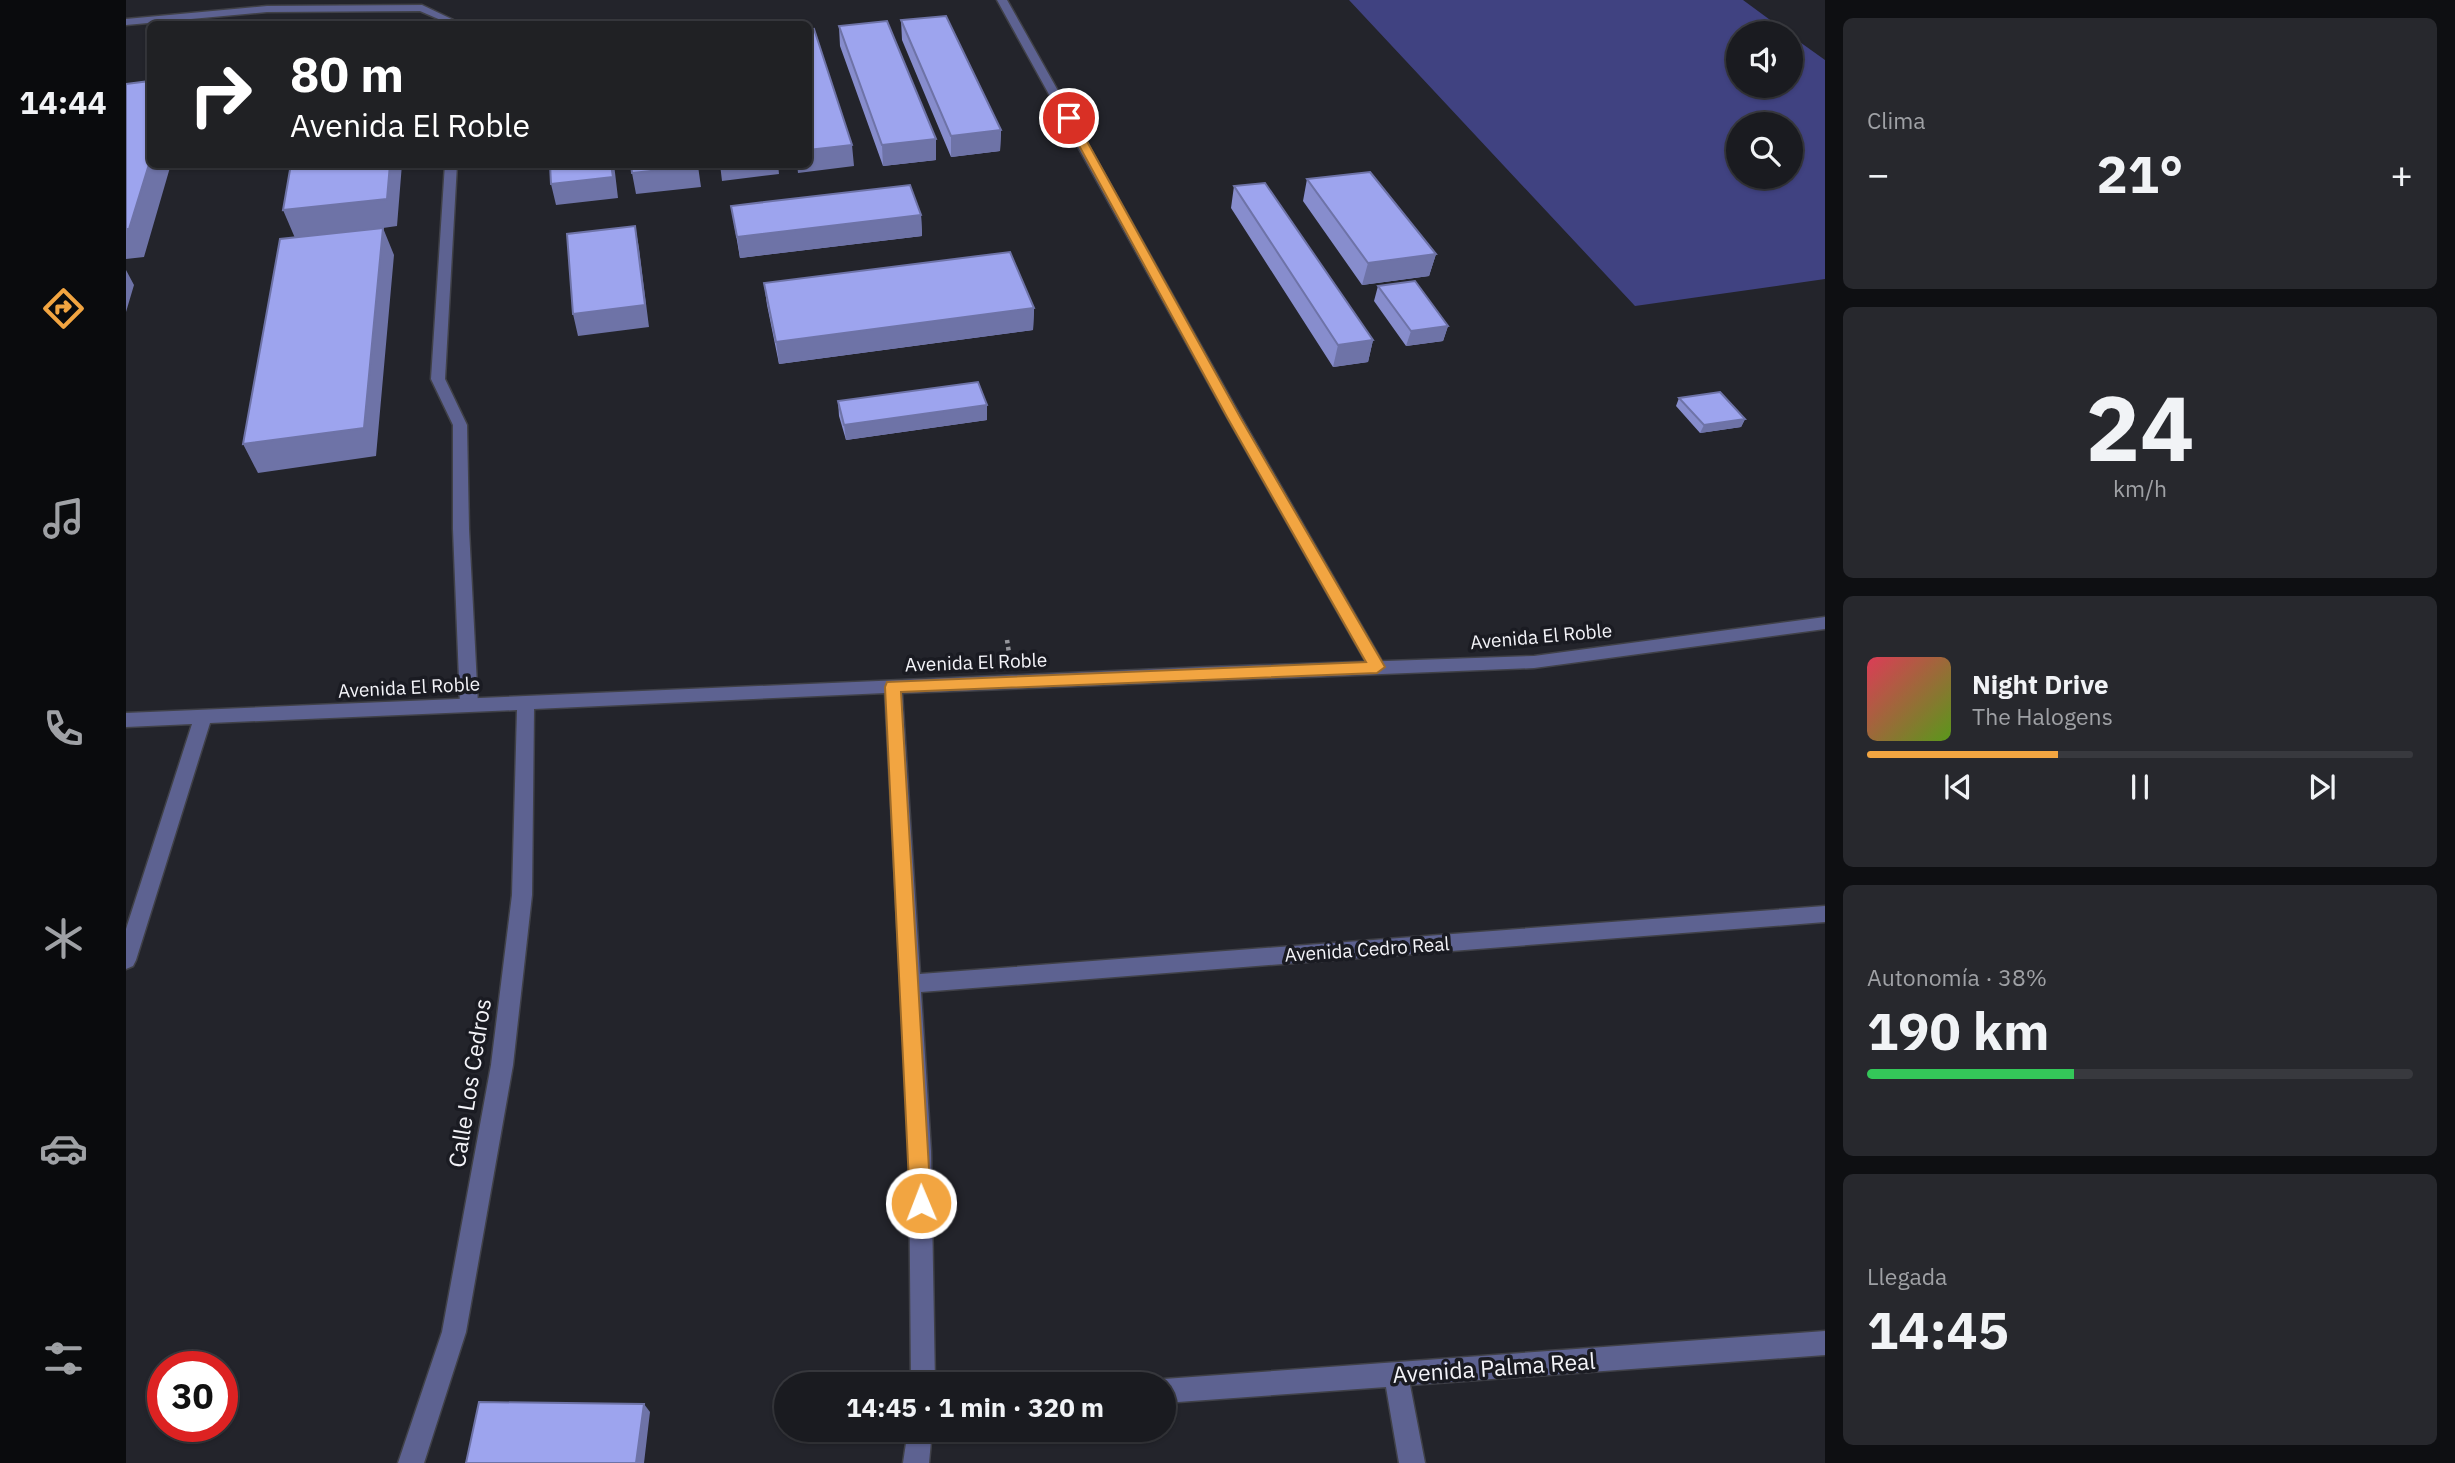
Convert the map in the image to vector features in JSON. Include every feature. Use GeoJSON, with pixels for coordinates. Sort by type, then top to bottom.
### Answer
{"type":"FeatureCollection","features":[{"type":"Feature","properties":{"kind":"street"},"geometry":{"type":"LineString","coordinates":[[1002,0],[1234,417],[1377,667]]}},
{"type":"Feature","properties":{"kind":"street"},"geometry":{"type":"LineString","coordinates":[[126,22],[267,9],[422,8],[450,21]]}},
{"type":"Feature","properties":{"kind":"street"},"geometry":{"type":"LineString","coordinates":[[451,168],[438,379],[460,425],[468,705]]}},
{"type":"Feature","properties":{"kind":"street","name":"Avenida El Roble"},"geometry":{"type":"LineString","coordinates":[[126,720],[1534,662],[1825,623]]}},
{"type":"Feature","properties":{"kind":"street"},"geometry":{"type":"LineString","coordinates":[[893,687],[920,1151],[923,1372]]}},
{"type":"Feature","properties":{"kind":"street","name":"Calle Los Cedros"},"geometry":{"type":"LineString","coordinates":[[411,1463],[454,1332],[502,1065],[522,895],[526,702]]}},
{"type":"Feature","properties":{"kind":"street"},"geometry":{"type":"LineString","coordinates":[[126,960],[203,717]]}},
{"type":"Feature","properties":{"kind":"street","name":"Avenida Cedro Real"},"geometry":{"type":"LineString","coordinates":[[909,984],[1825,914]]}},
{"type":"Feature","properties":{"kind":"street","name":"Avenida Palma Real"},"geometry":{"type":"LineString","coordinates":[[1176,1390],[1825,1343]]}},
{"type":"Feature","properties":{"kind":"street"},"geometry":{"type":"LineString","coordinates":[[1396,1376],[1412,1463]]}},
{"type":"Feature","properties":{"kind":"street"},"geometry":{"type":"LineString","coordinates":[[916,1463],[919,1442]]}},
{"type":"Feature","properties":{"kind":"shaded area"},"geometry":{"type":"Polygon","coordinates":[[[1349,0],[1743,0],[1772,21],[1726,21],[1726,98],[1803,98],[1803,44],[1825,60],[1825,279],[1635,306],[1349,0]]]}},
{"type":"Feature","properties":{"kind":"building"},"geometry":{"type":"Polygon","coordinates":[[[946,16],[1001,130],[951,136],[901,20],[946,16]]]}},
{"type":"Feature","properties":{"kind":"building"},"geometry":{"type":"Polygon","coordinates":[[[887,21],[936,139],[882,145],[839,26],[887,21]]]}},
{"type":"Feature","properties":{"kind":"building"},"geometry":{"type":"Polygon","coordinates":[[[814,29],[852,145],[812,150],[814,29]]]}},
{"type":"Feature","properties":{"kind":"building"},"geometry":{"type":"Polygon","coordinates":[[[147,81],[148,168],[129,229],[126,229],[126,84],[147,81]]]}},
{"type":"Feature","properties":{"kind":"building"},"geometry":{"type":"Polygon","coordinates":[[[290,168],[390,168],[387,199],[283,210],[290,168]]]}},
{"type":"Feature","properties":{"kind":"building"},"geometry":{"type":"Polygon","coordinates":[[[550,168],[612,168],[613,177],[551,184],[550,168]]]}},
{"type":"Feature","properties":{"kind":"building"},"geometry":{"type":"Polygon","coordinates":[[[631,168],[679,168],[632,173],[631,168]]]}},
{"type":"Feature","properties":{"kind":"building"},"geometry":{"type":"Polygon","coordinates":[[[1370,172],[1436,254],[1368,263],[1307,179],[1370,172]]]}},
{"type":"Feature","properties":{"kind":"building"},"geometry":{"type":"Polygon","coordinates":[[[1265,183],[1373,340],[1338,345],[1234,186],[1265,183]]]}},
{"type":"Feature","properties":{"kind":"building"},"geometry":{"type":"Polygon","coordinates":[[[910,185],[921,215],[737,237],[731,206],[910,185]]]}},
{"type":"Feature","properties":{"kind":"building"},"geometry":{"type":"Polygon","coordinates":[[[635,226],[645,305],[573,314],[567,234],[635,226]]]}},
{"type":"Feature","properties":{"kind":"building"},"geometry":{"type":"Polygon","coordinates":[[[383,228],[364,428],[243,444],[280,239],[383,228]]]}},
{"type":"Feature","properties":{"kind":"building"},"geometry":{"type":"Polygon","coordinates":[[[1010,252],[1034,308],[776,342],[764,283],[1010,252]]]}},
{"type":"Feature","properties":{"kind":"building"},"geometry":{"type":"Polygon","coordinates":[[[1415,281],[1448,326],[1411,331],[1378,286],[1415,281]]]}},
{"type":"Feature","properties":{"kind":"building"},"geometry":{"type":"Polygon","coordinates":[[[978,382],[987,405],[844,425],[838,401],[978,382]]]}},
{"type":"Feature","properties":{"kind":"building"},"geometry":{"type":"Polygon","coordinates":[[[1720,392],[1745,419],[1704,425],[1679,398],[1720,392]]]}},
{"type":"Feature","properties":{"kind":"building"},"geometry":{"type":"Polygon","coordinates":[[[479,1402],[644,1404],[636,1463],[466,1463],[479,1402]]]}},
{"type":"Feature","properties":{"kind":"route"},"geometry":{"type":"LineString","coordinates":[[921,1203],[893,687],[1377,667],[1234,417],[1069,118]]}}]}
